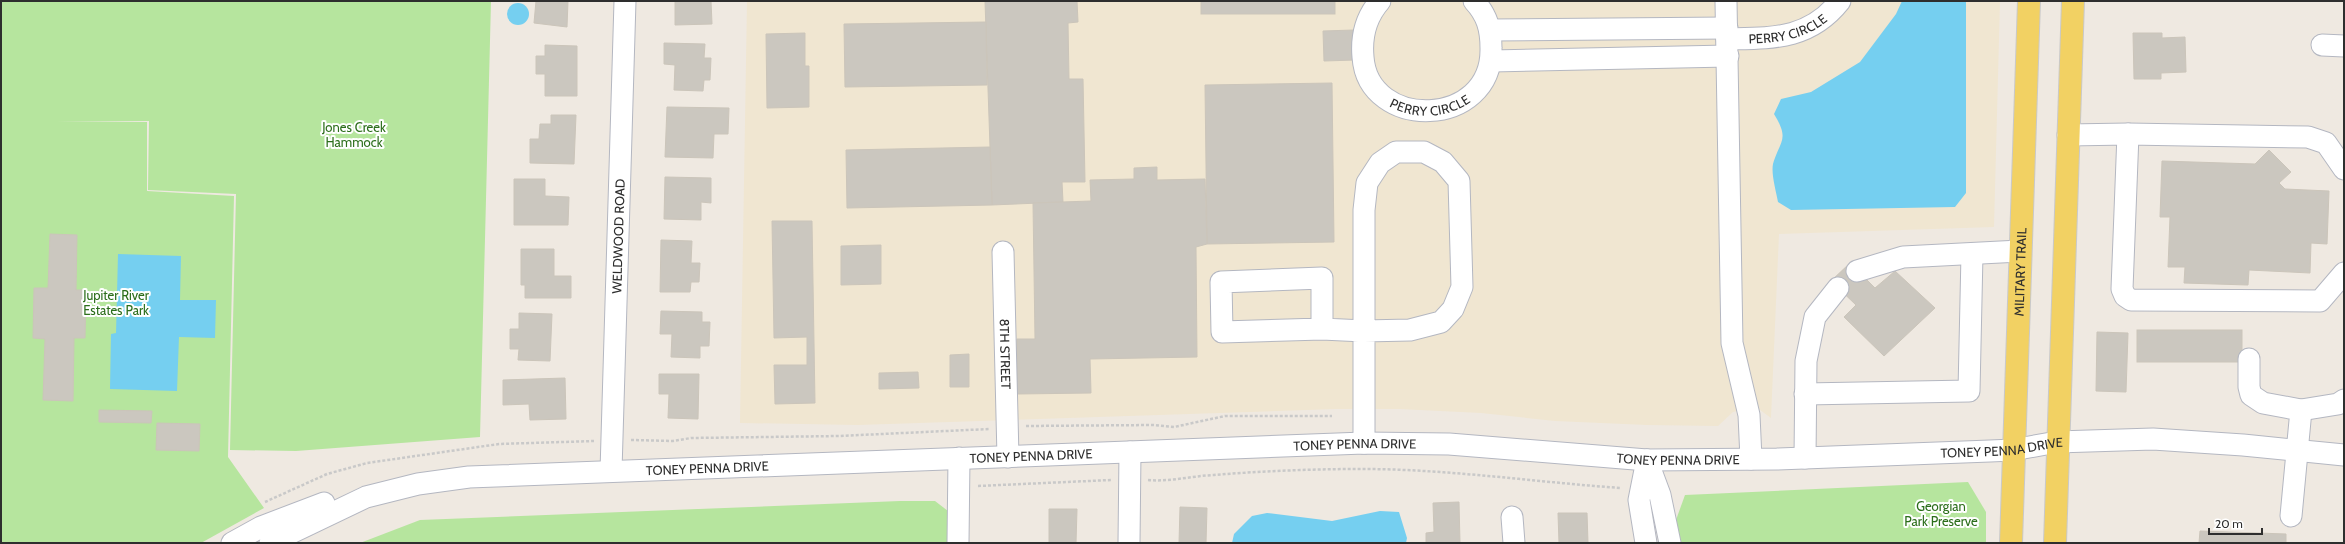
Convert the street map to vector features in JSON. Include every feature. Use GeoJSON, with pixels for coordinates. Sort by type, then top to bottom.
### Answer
{"type":"FeatureCollection","features":[{"type":"Feature","properties":{"kind":"main road","name":"MILITARY TRAIL"},"geometry":{"type":"LineString","coordinates":[[2011,543],[2029,1]]}},
{"type":"Feature","properties":{"kind":"main road"},"geometry":{"type":"LineString","coordinates":[[2055,543],[2073,1]]}},
{"type":"Feature","properties":{"kind":"street","name":"WELDWOOD ROAD"},"geometry":{"type":"LineString","coordinates":[[611,472],[625,1]]}},
{"type":"Feature","properties":{"kind":"street","name":"PERRY CIRCLE"},"geometry":{"type":"LineString","coordinates":[[1380,1],[1368,18],[1362,40],[1363,62],[1375,87],[1396,104],[1428,112],[1446,110],[1461,103],[1474,93],[1487,75],[1492,61],[1491,30],[1480,8],[1474,1]]}},
{"type":"Feature","properties":{"kind":"street"},"geometry":{"type":"LineString","coordinates":[[1726,1],[1732,343],[1749,415],[1751,459]]}},
{"type":"Feature","properties":{"kind":"street","name":"PERRY CIRCLE"},"geometry":{"type":"LineString","coordinates":[[1492,61],[1727,41],[1780,38],[1812,26],[1840,1]]}},
{"type":"Feature","properties":{"kind":"street","name":"PERRY CIRCLE"},"geometry":{"type":"LineString","coordinates":[[1491,30],[1727,41]]}},
{"type":"Feature","properties":{"kind":"street"},"geometry":{"type":"LineString","coordinates":[[2322,45],[2344,46]]}},
{"type":"Feature","properties":{"kind":"street"},"geometry":{"type":"LineString","coordinates":[[2068,135],[2128,134],[2318,139],[2326,143],[2344,169]]}},
{"type":"Feature","properties":{"kind":"street"},"geometry":{"type":"LineString","coordinates":[[2128,134],[2122,289],[2125,296],[2131,300],[2320,301],[2344,273]]}},
{"type":"Feature","properties":{"kind":"street"},"geometry":{"type":"LineString","coordinates":[[1322,329],[1322,278],[1221,282],[1222,332],[1322,329],[1364,331],[1410,330],[1441,322],[1453,309],[1462,287],[1459,181],[1444,162],[1424,152],[1396,152],[1380,163],[1367,183],[1364,210],[1364,331],[1364,443]]}},
{"type":"Feature","properties":{"kind":"street"},"geometry":{"type":"LineString","coordinates":[[1857,271],[1903,257],[2020,251]]}},
{"type":"Feature","properties":{"kind":"street","name":"8TH STREET"},"geometry":{"type":"LineString","coordinates":[[1003,252],[1008,457]]}},
{"type":"Feature","properties":{"kind":"street"},"geometry":{"type":"LineString","coordinates":[[1805,394],[1969,391],[1972,254]]}},
{"type":"Feature","properties":{"kind":"street"},"geometry":{"type":"LineString","coordinates":[[1805,458],[1806,362],[1815,318],[1838,288]]}},
{"type":"Feature","properties":{"kind":"street"},"geometry":{"type":"LineString","coordinates":[[2249,358],[2249,387],[2251,395],[2263,403],[2301,410],[2338,404],[2344,400]]}},
{"type":"Feature","properties":{"kind":"street"},"geometry":{"type":"LineString","coordinates":[[2291,516],[2299,451],[2301,410]]}},
{"type":"Feature","properties":{"kind":"street","name":"TONEY PENNA DRIVE"},"geometry":{"type":"LineString","coordinates":[[270,543],[366,497],[418,484],[469,477],[1364,443],[1449,444],[1647,460],[1805,458],[2013,450],[2058,442],[2153,439],[2228,444],[2344,455]]}},
{"type":"Feature","properties":{"kind":"street"},"geometry":{"type":"LineString","coordinates":[[1129,543],[1130,452]]}},
{"type":"Feature","properties":{"kind":"street"},"geometry":{"type":"LineString","coordinates":[[958,543],[959,458]]}},
{"type":"Feature","properties":{"kind":"street"},"geometry":{"type":"LineString","coordinates":[[1646,543],[1639,500],[1647,460]]}},
{"type":"Feature","properties":{"kind":"street"},"geometry":{"type":"LineString","coordinates":[[1647,460],[1660,495],[1670,543]]}},
{"type":"Feature","properties":{"kind":"street","name":"TONEY PENNA DRIVE"},"geometry":{"type":"LineString","coordinates":[[232,543],[261,526],[338,498],[366,497]]}},
{"type":"Feature","properties":{"kind":"street"},"geometry":{"type":"LineString","coordinates":[[1512,518],[1514,543]]}},
{"type":"Feature","properties":{"kind":"path"},"geometry":{"type":"LineString","coordinates":[[1027,426],[1152,425],[1174,427],[1225,416],[1332,416]]}},
{"type":"Feature","properties":{"kind":"path"},"geometry":{"type":"LineString","coordinates":[[628,440],[673,441],[691,438],[839,436],[982,430]]}},
{"type":"Feature","properties":{"kind":"path"},"geometry":{"type":"LineString","coordinates":[[265,502],[327,474],[367,463],[499,444],[597,441]]}},
{"type":"Feature","properties":{"kind":"path"},"geometry":{"type":"LineString","coordinates":[[1140,479],[1164,481],[1213,475],[1361,469],[1475,474],[1547,483],[1621,488]]}},
{"type":"Feature","properties":{"kind":"path"},"geometry":{"type":"LineString","coordinates":[[975,486],[1116,479]]}},
{"type":"Feature","properties":{"kind":"shaded area"},"geometry":{"type":"Polygon","coordinates":[[[747,1],[2000,1],[1994,227],[1779,234],[1771,418],[1756,407],[1733,412],[1718,426],[1555,421],[1481,413],[1399,409],[1336,409],[858,425],[740,423],[747,1]]]}},
{"type":"Feature","properties":{"kind":"green space","name":"Jones Creek Hammock"},"geometry":{"type":"Polygon","coordinates":[[[1,1],[491,1],[480,437],[296,451],[230,450],[236,194],[148,190],[149,121],[57,121],[147,122],[147,191],[234,196],[228,457],[264,508],[201,543],[1,543],[1,1]]]}},
{"type":"Feature","properties":{"kind":"green space","name":"Georgian Park Preserve"},"geometry":{"type":"Polygon","coordinates":[[[1968,482],[1986,512],[1986,543],[1678,543],[1672,531],[1685,495],[1968,482]]]}},
{"type":"Feature","properties":{"kind":"green space"},"geometry":{"type":"Polygon","coordinates":[[[900,501],[935,501],[948,511],[947,543],[360,543],[420,520],[900,501]]]}},
{"type":"Feature","properties":{"kind":"water"},"geometry":{"type":"Polygon","coordinates":[[[1902,1],[1966,1],[1966,193],[1955,207],[1791,210],[1778,202],[1773,173],[1773,164],[1783,135],[1782,129],[1774,114],[1781,99],[1811,92],[1860,62],[1896,14],[1902,1]]]}},
{"type":"Feature","properties":{"kind":"water"},"geometry":{"type":"Polygon","coordinates":[[[518,3],[526,6],[529,14],[526,22],[518,25],[510,22],[507,14],[510,6],[518,3]]]}},
{"type":"Feature","properties":{"kind":"water"},"geometry":{"type":"Polygon","coordinates":[[[118,254],[181,256],[180,300],[216,300],[215,338],[179,337],[177,391],[110,389],[111,334],[116,333],[118,254]]]}},
{"type":"Feature","properties":{"kind":"water"},"geometry":{"type":"Polygon","coordinates":[[[1380,511],[1399,512],[1407,538],[1406,543],[1232,543],[1234,534],[1252,516],[1267,513],[1332,521],[1380,511]]]}},
{"type":"Feature","properties":{"kind":"building"},"geometry":{"type":"Polygon","coordinates":[[[536,1],[568,1],[567,27],[534,23],[536,1]]]}},
{"type":"Feature","properties":{"kind":"building"},"geometry":{"type":"Polygon","coordinates":[[[675,1],[711,1],[712,24],[675,25],[675,1]]]}},
{"type":"Feature","properties":{"kind":"building"},"geometry":{"type":"Polygon","coordinates":[[[985,1],[1077,1],[1078,22],[1068,23],[1069,79],[1083,79],[1085,182],[1062,182],[1063,202],[992,205],[985,1]]]}},
{"type":"Feature","properties":{"kind":"building"},"geometry":{"type":"Polygon","coordinates":[[[1201,1],[1335,1],[1335,14],[1201,14],[1201,1]]]}},
{"type":"Feature","properties":{"kind":"building"},"geometry":{"type":"Polygon","coordinates":[[[986,22],[987,85],[845,87],[844,24],[986,22]]]}},
{"type":"Feature","properties":{"kind":"building"},"geometry":{"type":"Polygon","coordinates":[[[1354,30],[1355,60],[1324,61],[1323,31],[1354,30]]]}},
{"type":"Feature","properties":{"kind":"building"},"geometry":{"type":"Polygon","coordinates":[[[805,33],[805,66],[809,66],[809,107],[767,108],[766,34],[805,33]]]}},
{"type":"Feature","properties":{"kind":"building"},"geometry":{"type":"Polygon","coordinates":[[[2133,33],[2162,33],[2162,38],[2185,37],[2186,72],[2161,73],[2161,79],[2134,79],[2133,33]]]}},
{"type":"Feature","properties":{"kind":"building"},"geometry":{"type":"Polygon","coordinates":[[[664,43],[705,44],[704,58],[711,58],[710,80],[704,80],[703,91],[674,90],[675,65],[664,64],[664,43]]]}},
{"type":"Feature","properties":{"kind":"building"},"geometry":{"type":"Polygon","coordinates":[[[545,45],[577,46],[577,96],[545,96],[545,74],[536,74],[536,56],[545,56],[545,45]]]}},
{"type":"Feature","properties":{"kind":"building"},"geometry":{"type":"Polygon","coordinates":[[[1332,83],[1334,242],[1207,244],[1205,85],[1332,83]]]}},
{"type":"Feature","properties":{"kind":"building"},"geometry":{"type":"Polygon","coordinates":[[[667,107],[729,108],[728,134],[714,134],[713,158],[665,157],[667,107]]]}},
{"type":"Feature","properties":{"kind":"building"},"geometry":{"type":"Polygon","coordinates":[[[551,115],[576,115],[574,164],[530,163],[530,139],[539,139],[540,124],[551,124],[551,115]]]}},
{"type":"Feature","properties":{"kind":"building"},"geometry":{"type":"Polygon","coordinates":[[[990,147],[992,205],[847,208],[846,150],[990,147]]]}},
{"type":"Feature","properties":{"kind":"building"},"geometry":{"type":"Polygon","coordinates":[[[2269,150],[2291,172],[2279,183],[2285,189],[2329,191],[2327,244],[2311,243],[2310,273],[2249,270],[2248,285],[2184,283],[2185,267],[2168,267],[2170,217],[2160,217],[2162,161],[2255,164],[2269,150]]]}},
{"type":"Feature","properties":{"kind":"building"},"geometry":{"type":"Polygon","coordinates":[[[1157,167],[1157,180],[1205,179],[1207,244],[1196,247],[1197,357],[1090,359],[1091,393],[1017,394],[1017,339],[1035,339],[1033,203],[1091,201],[1090,180],[1134,179],[1134,168],[1157,167]]]}},
{"type":"Feature","properties":{"kind":"building"},"geometry":{"type":"Polygon","coordinates":[[[665,177],[711,178],[711,203],[701,202],[701,220],[664,219],[665,177]]]}},
{"type":"Feature","properties":{"kind":"building"},"geometry":{"type":"Polygon","coordinates":[[[514,179],[545,179],[545,196],[569,197],[568,225],[514,225],[514,179]]]}},
{"type":"Feature","properties":{"kind":"building"},"geometry":{"type":"Polygon","coordinates":[[[772,221],[812,221],[815,403],[775,404],[774,365],[807,365],[807,337],[774,338],[772,221]]]}},
{"type":"Feature","properties":{"kind":"building"},"geometry":{"type":"Polygon","coordinates":[[[50,234],[77,235],[76,290],[86,290],[85,338],[74,338],[73,401],[43,400],[45,339],[33,338],[34,288],[48,288],[50,234]]]}},
{"type":"Feature","properties":{"kind":"building"},"geometry":{"type":"Polygon","coordinates":[[[661,240],[692,241],[691,263],[700,263],[699,282],[691,282],[690,292],[660,292],[661,240]]]}},
{"type":"Feature","properties":{"kind":"building"},"geometry":{"type":"Polygon","coordinates":[[[881,245],[881,284],[841,285],[841,246],[881,245]]]}},
{"type":"Feature","properties":{"kind":"building"},"geometry":{"type":"Polygon","coordinates":[[[521,249],[554,249],[554,276],[571,276],[571,298],[525,298],[525,285],[521,285],[521,249]]]}},
{"type":"Feature","properties":{"kind":"building"},"geometry":{"type":"Polygon","coordinates":[[[1850,263],[1875,288],[1895,271],[1935,308],[1884,356],[1844,317],[1856,305],[1831,281],[1850,263]]]}},
{"type":"Feature","properties":{"kind":"building"},"geometry":{"type":"Polygon","coordinates":[[[661,311],[702,312],[702,322],[710,322],[709,346],[700,346],[700,358],[671,357],[672,334],[660,334],[661,311]]]}},
{"type":"Feature","properties":{"kind":"building"},"geometry":{"type":"Polygon","coordinates":[[[519,313],[552,314],[550,361],[518,360],[519,349],[510,349],[510,329],[519,329],[519,313]]]}},
{"type":"Feature","properties":{"kind":"building"},"geometry":{"type":"Polygon","coordinates":[[[2137,330],[2242,330],[2242,362],[2137,362],[2137,330]]]}},
{"type":"Feature","properties":{"kind":"building"},"geometry":{"type":"Polygon","coordinates":[[[2097,332],[2128,333],[2126,392],[2096,391],[2097,332]]]}},
{"type":"Feature","properties":{"kind":"building"},"geometry":{"type":"Polygon","coordinates":[[[969,354],[969,387],[950,387],[950,355],[969,354]]]}},
{"type":"Feature","properties":{"kind":"building"},"geometry":{"type":"Polygon","coordinates":[[[918,372],[919,388],[879,389],[879,373],[918,372]]]}},
{"type":"Feature","properties":{"kind":"building"},"geometry":{"type":"Polygon","coordinates":[[[659,374],[699,374],[698,419],[668,418],[669,394],[659,394],[659,374]]]}},
{"type":"Feature","properties":{"kind":"building"},"geometry":{"type":"Polygon","coordinates":[[[565,378],[566,419],[530,420],[529,404],[503,405],[503,380],[565,378]]]}},
{"type":"Feature","properties":{"kind":"building"},"geometry":{"type":"Polygon","coordinates":[[[99,410],[152,411],[151,423],[99,422],[99,410]]]}},
{"type":"Feature","properties":{"kind":"building"},"geometry":{"type":"Polygon","coordinates":[[[157,423],[200,424],[199,451],[156,450],[157,423]]]}},
{"type":"Feature","properties":{"kind":"building"},"geometry":{"type":"Polygon","coordinates":[[[1459,502],[1460,543],[1426,543],[1426,533],[1434,532],[1433,503],[1459,502]]]}},
{"type":"Feature","properties":{"kind":"building"},"geometry":{"type":"Polygon","coordinates":[[[1180,507],[1207,508],[1206,543],[1179,543],[1180,507]]]}},
{"type":"Feature","properties":{"kind":"building"},"geometry":{"type":"Polygon","coordinates":[[[1049,509],[1077,509],[1076,543],[1049,543],[1049,509]]]}},
{"type":"Feature","properties":{"kind":"building"},"geometry":{"type":"Polygon","coordinates":[[[1558,513],[1587,513],[1588,543],[1559,543],[1558,513]]]}},
{"type":"Feature","properties":{"kind":"building"},"geometry":{"type":"Polygon","coordinates":[[[2200,531],[2286,534],[2286,543],[2199,543],[2200,531]]]}},
{"type":"Feature","properties":{"kind":"park label","name":"Jupiter River Estates Park"},"geometry":{"type":"Point","coordinates":[116,302]}}]}
